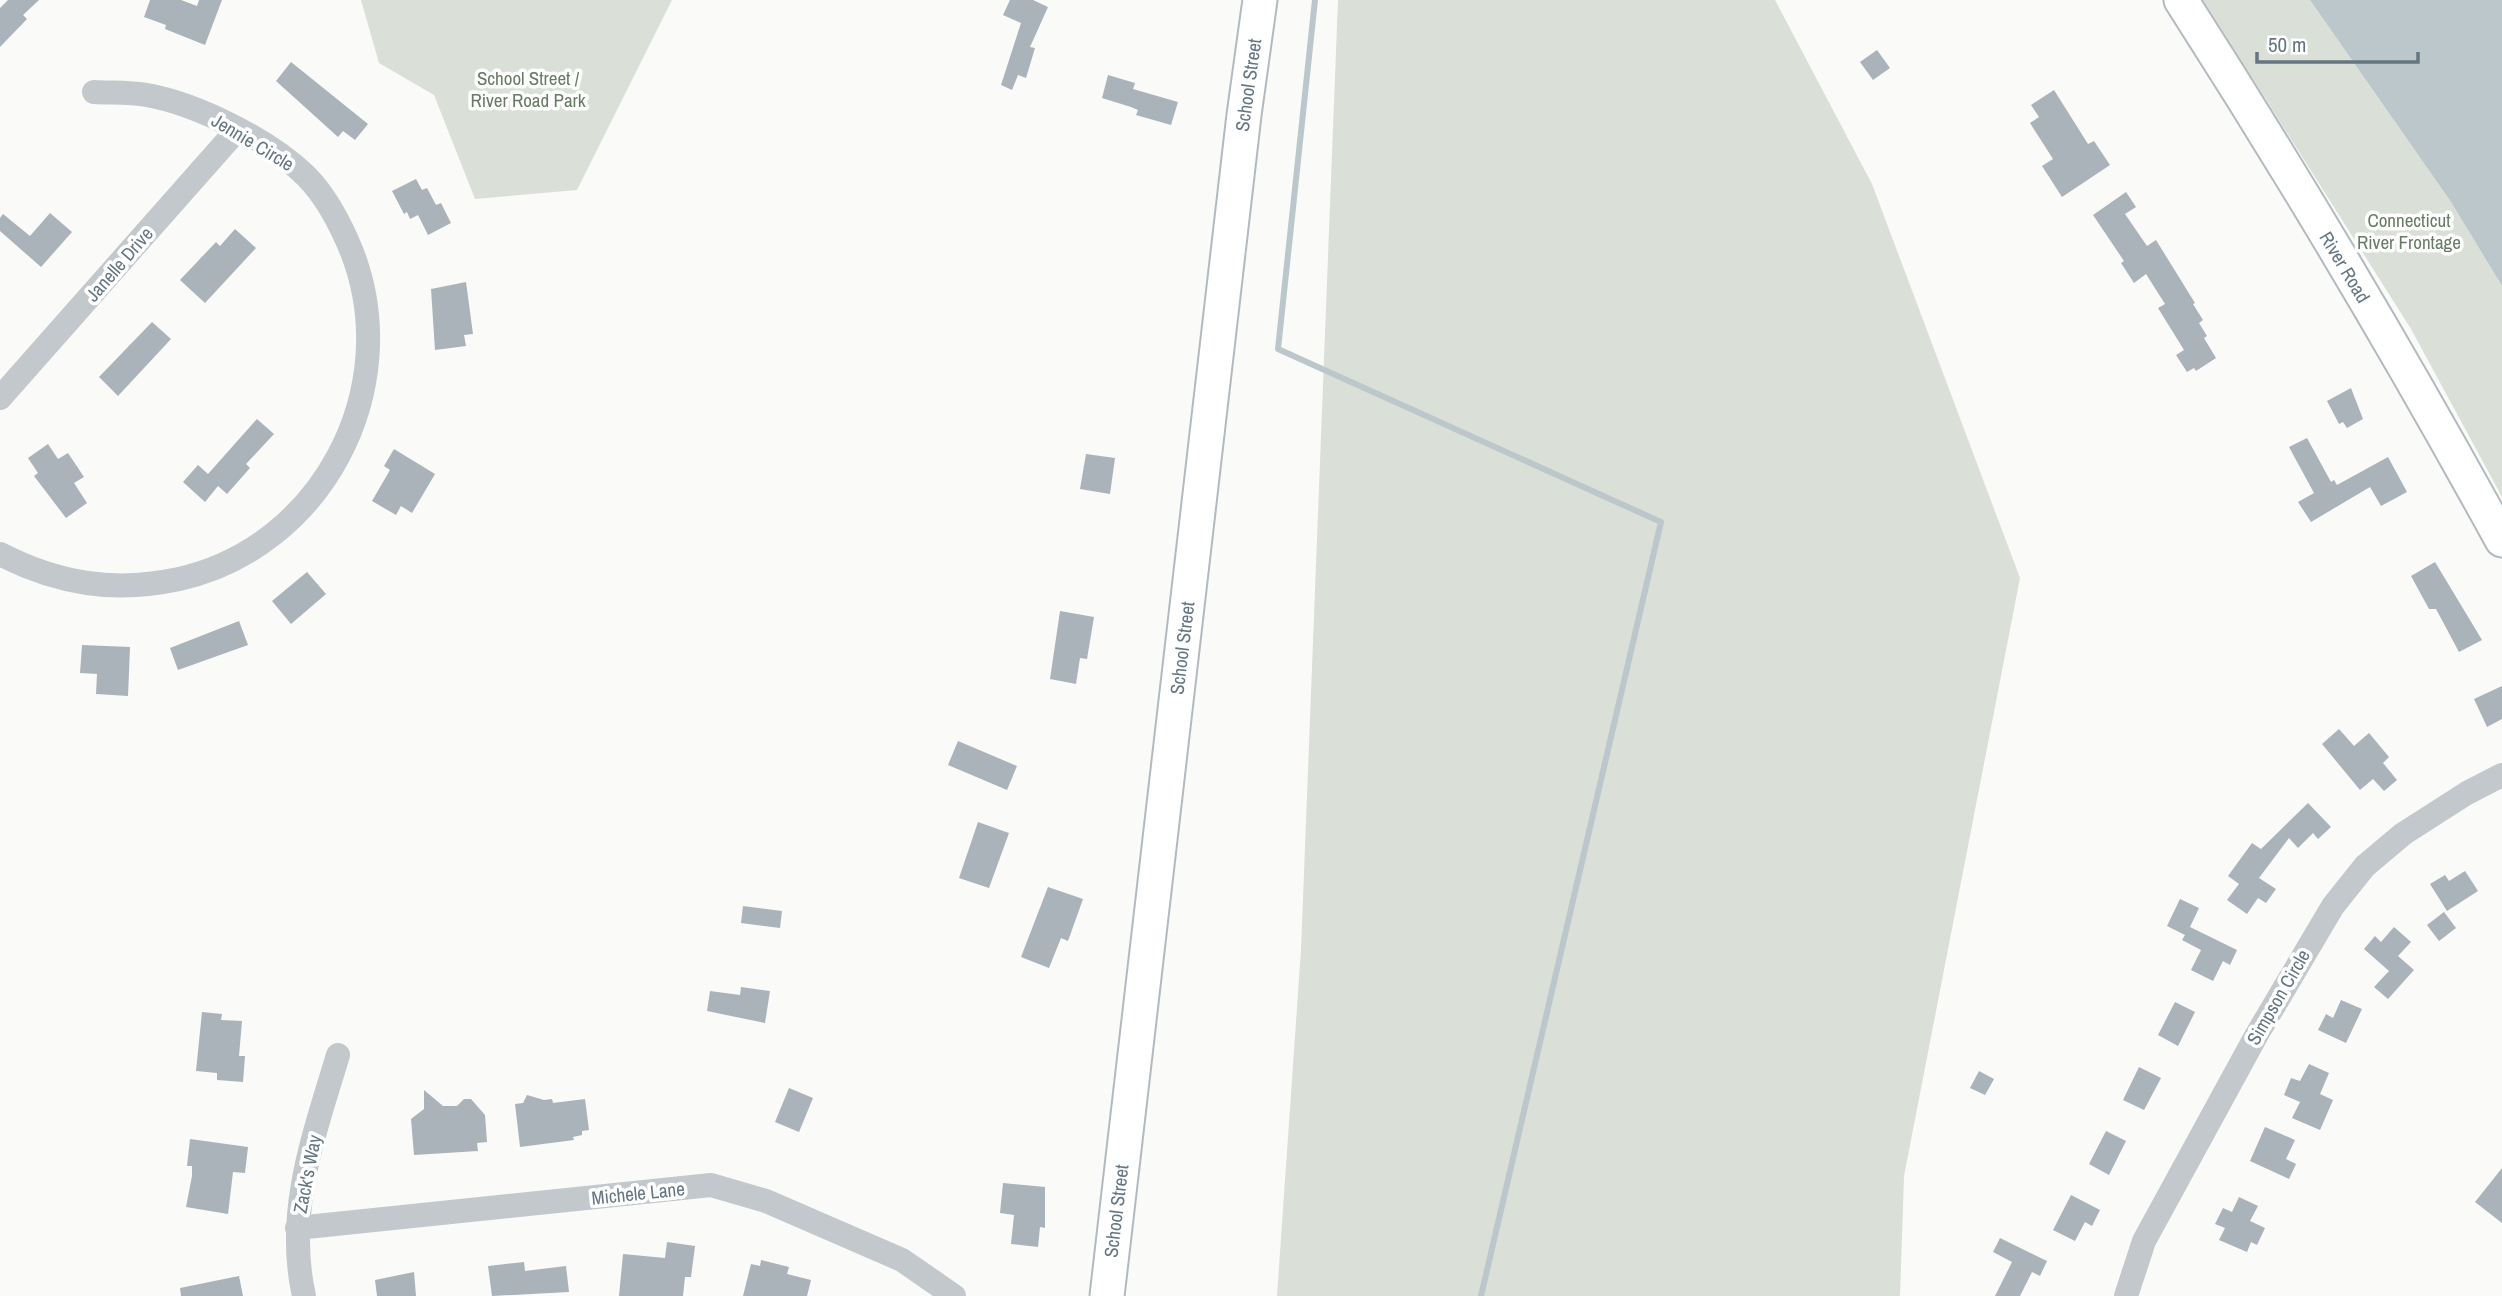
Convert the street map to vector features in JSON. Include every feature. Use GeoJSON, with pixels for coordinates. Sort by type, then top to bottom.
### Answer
{"type":"FeatureCollection","features":[{"type":"Feature","properties":{"kind":"street","name":"School Street"},"geometry":{"type":"LineString","coordinates":[[1107,1296],[1244,115],[1260,0]]}},
{"type":"Feature","properties":{"kind":"street","name":"River Road"},"geometry":{"type":"LineString","coordinates":[[2181,0],[2250,108],[2427,404],[2502,540]]}},
{"type":"Feature","properties":{"kind":"street","name":"Jennie Circle"},"geometry":{"type":"LineString","coordinates":[[0,554],[44,574],[89,584],[135,586],[194,575],[242,557],[278,531],[312,498],[339,460],[357,415],[368,355],[367,320],[358,268],[334,212],[306,176],[285,158],[193,108],[158,98],[94,92]]}},
{"type":"Feature","properties":{"kind":"street","name":"Janelle Drive"},"geometry":{"type":"LineString","coordinates":[[0,398],[237,130]]}},
{"type":"Feature","properties":{"kind":"street","name":"Simpson Circle"},"geometry":{"type":"LineString","coordinates":[[2122,1292],[2144,1241],[2256,1036],[2318,928],[2343,892],[2365,866],[2403,834],[2467,793],[2502,775]]}},
{"type":"Feature","properties":{"kind":"street","name":"Zack's Way"},"geometry":{"type":"LineString","coordinates":[[304,1296],[299,1271],[297,1228],[305,1166],[338,1055]]}},
{"type":"Feature","properties":{"kind":"street","name":"Michele Lane"},"geometry":{"type":"LineString","coordinates":[[297,1228],[711,1185],[766,1201],[902,1260],[954,1296]]}},
{"type":"Feature","properties":{"kind":"green space","name":"School Street / River Road Park"},"geometry":{"type":"Polygon","coordinates":[[[361,0],[672,0],[577,190],[475,199],[434,95],[379,63],[361,0]]]}},
{"type":"Feature","properties":{"kind":"green space"},"geometry":{"type":"Polygon","coordinates":[[[1338,0],[1775,0],[1872,184],[2020,578],[1904,1176],[1900,1296],[1277,1296],[1301,950],[1338,0]]]}},
{"type":"Feature","properties":{"kind":"green space","name":"Connecticut River Frontage"},"geometry":{"type":"Polygon","coordinates":[[[2203,0],[2310,0],[2451,202],[2502,286],[2502,497],[2411,329],[2203,0]]]}},
{"type":"Feature","properties":{"kind":"shaded area"},"geometry":{"type":"Polygon","coordinates":[[[2310,0],[2502,0],[2502,286],[2451,202],[2310,0]]]}},
{"type":"Feature","properties":{"kind":"building"},"geometry":{"type":"Polygon","coordinates":[[[8,0],[39,0],[23,15],[27,19],[0,47],[0,8],[8,0]]]}},
{"type":"Feature","properties":{"kind":"building"},"geometry":{"type":"Polygon","coordinates":[[[150,0],[181,0],[197,6],[199,0],[222,0],[205,45],[165,29],[166,25],[144,17],[150,0]]]}},
{"type":"Feature","properties":{"kind":"building"},"geometry":{"type":"Polygon","coordinates":[[[1010,0],[1033,0],[1048,7],[1030,47],[1035,48],[1026,78],[1018,75],[1012,90],[1001,85],[1021,23],[1003,15],[1010,0]]]}},
{"type":"Feature","properties":{"kind":"building"},"geometry":{"type":"Polygon","coordinates":[[[1877,50],[1890,68],[1873,80],[1860,62],[1877,50]]]}},
{"type":"Feature","properties":{"kind":"building"},"geometry":{"type":"Polygon","coordinates":[[[291,62],[368,124],[355,140],[343,131],[338,137],[276,81],[291,62]]]}},
{"type":"Feature","properties":{"kind":"building"},"geometry":{"type":"Polygon","coordinates":[[[1108,75],[1135,83],[1133,89],[1178,102],[1171,125],[1136,115],[1138,110],[1102,98],[1108,75]]]}},
{"type":"Feature","properties":{"kind":"building"},"geometry":{"type":"Polygon","coordinates":[[[2054,90],[2088,144],[2094,141],[2110,165],[2062,197],[2042,166],[2053,159],[2030,123],[2039,117],[2031,105],[2054,90]]]}},
{"type":"Feature","properties":{"kind":"building"},"geometry":{"type":"Polygon","coordinates":[[[416,179],[422,190],[427,188],[436,205],[441,203],[451,223],[428,235],[418,215],[410,219],[407,212],[404,214],[392,191],[416,179]]]}},
{"type":"Feature","properties":{"kind":"building"},"geometry":{"type":"Polygon","coordinates":[[[2126,192],[2136,207],[2125,214],[2147,246],[2156,240],[2203,320],[2199,323],[2207,336],[2204,338],[2216,358],[2196,371],[2194,368],[2187,372],[2176,355],[2184,350],[2158,308],[2165,304],[2146,274],[2134,283],[2121,263],[2124,261],[2093,215],[2126,192]]]}},
{"type":"Feature","properties":{"kind":"building"},"geometry":{"type":"Polygon","coordinates":[[[50,213],[72,232],[41,267],[0,231],[0,218],[3,214],[30,236],[50,213]]]}},
{"type":"Feature","properties":{"kind":"building"},"geometry":{"type":"Polygon","coordinates":[[[235,229],[256,248],[205,303],[180,280],[216,242],[220,246],[235,229]]]}},
{"type":"Feature","properties":{"kind":"building"},"geometry":{"type":"Polygon","coordinates":[[[466,282],[473,334],[464,335],[466,346],[435,350],[431,289],[466,282]]]}},
{"type":"Feature","properties":{"kind":"building"},"geometry":{"type":"Polygon","coordinates":[[[152,322],[171,339],[118,396],[99,377],[152,322]]]}},
{"type":"Feature","properties":{"kind":"building"},"geometry":{"type":"Polygon","coordinates":[[[2351,388],[2363,419],[2347,428],[2343,422],[2339,424],[2327,401],[2351,388]]]}},
{"type":"Feature","properties":{"kind":"building"},"geometry":{"type":"Polygon","coordinates":[[[257,419],[274,434],[246,464],[250,468],[227,494],[218,486],[205,502],[183,482],[198,465],[208,474],[257,419]]]}},
{"type":"Feature","properties":{"kind":"building"},"geometry":{"type":"Polygon","coordinates":[[[2307,438],[2331,482],[2334,480],[2337,485],[2388,457],[2407,492],[2381,506],[2370,487],[2311,522],[2298,502],[2314,493],[2289,447],[2307,438]]]}},
{"type":"Feature","properties":{"kind":"building"},"geometry":{"type":"Polygon","coordinates":[[[48,444],[58,459],[68,453],[84,477],[74,483],[87,503],[66,518],[34,476],[38,473],[28,458],[48,444]]]}},
{"type":"Feature","properties":{"kind":"building"},"geometry":{"type":"Polygon","coordinates":[[[394,449],[435,474],[412,513],[401,506],[396,515],[372,501],[390,470],[384,466],[394,449]]]}},
{"type":"Feature","properties":{"kind":"building"},"geometry":{"type":"Polygon","coordinates":[[[1086,454],[1115,458],[1110,494],[1080,489],[1086,454]]]}},
{"type":"Feature","properties":{"kind":"building"},"geometry":{"type":"Polygon","coordinates":[[[2435,562],[2482,640],[2459,652],[2436,609],[2429,609],[2411,576],[2435,562]]]}},
{"type":"Feature","properties":{"kind":"building"},"geometry":{"type":"Polygon","coordinates":[[[307,572],[326,594],[291,624],[272,601],[307,572]]]}},
{"type":"Feature","properties":{"kind":"building"},"geometry":{"type":"Polygon","coordinates":[[[1060,611],[1094,617],[1087,659],[1080,658],[1076,684],[1050,679],[1060,611]]]}},
{"type":"Feature","properties":{"kind":"building"},"geometry":{"type":"Polygon","coordinates":[[[239,621],[248,645],[178,670],[170,648],[239,621]]]}},
{"type":"Feature","properties":{"kind":"building"},"geometry":{"type":"Polygon","coordinates":[[[82,645],[130,647],[128,696],[96,694],[97,674],[80,673],[82,645]]]}},
{"type":"Feature","properties":{"kind":"building"},"geometry":{"type":"Polygon","coordinates":[[[2502,686],[2502,719],[2487,727],[2474,699],[2502,686]]]}},
{"type":"Feature","properties":{"kind":"building"},"geometry":{"type":"Polygon","coordinates":[[[2339,729],[2354,746],[2369,733],[2389,757],[2383,763],[2397,780],[2384,791],[2373,779],[2360,790],[2322,744],[2339,729]]]}},
{"type":"Feature","properties":{"kind":"building"},"geometry":{"type":"Polygon","coordinates":[[[958,741],[1017,766],[1007,790],[948,765],[958,741]]]}},
{"type":"Feature","properties":{"kind":"building"},"geometry":{"type":"Polygon","coordinates":[[[2308,803],[2331,827],[2318,839],[2313,833],[2298,848],[2289,838],[2259,878],[2276,889],[2266,903],[2258,898],[2247,914],[2227,900],[2239,884],[2228,876],[2252,843],[2261,849],[2308,803]]]}},
{"type":"Feature","properties":{"kind":"building"},"geometry":{"type":"Polygon","coordinates":[[[978,822],[1009,833],[989,888],[959,878],[978,822]]]}},
{"type":"Feature","properties":{"kind":"building"},"geometry":{"type":"Polygon","coordinates":[[[2465,871],[2478,891],[2447,911],[2430,884],[2445,875],[2449,881],[2465,871]]]}},
{"type":"Feature","properties":{"kind":"building"},"geometry":{"type":"Polygon","coordinates":[[[1048,887],[1083,899],[1068,941],[1061,938],[1049,968],[1021,957],[1048,887]]]}},
{"type":"Feature","properties":{"kind":"building"},"geometry":{"type":"Polygon","coordinates":[[[2180,899],[2199,908],[2190,927],[2237,950],[2230,965],[2223,961],[2213,981],[2191,970],[2201,950],[2182,940],[2185,935],[2167,926],[2180,899]]]}},
{"type":"Feature","properties":{"kind":"building"},"geometry":{"type":"Polygon","coordinates":[[[743,906],[782,911],[780,928],[741,923],[743,906]]]}},
{"type":"Feature","properties":{"kind":"building"},"geometry":{"type":"Polygon","coordinates":[[[2444,912],[2456,928],[2439,941],[2427,925],[2444,912]]]}},
{"type":"Feature","properties":{"kind":"building"},"geometry":{"type":"Polygon","coordinates":[[[2394,927],[2411,942],[2398,956],[2414,970],[2388,999],[2374,987],[2389,971],[2364,949],[2375,936],[2381,942],[2394,927]]]}},
{"type":"Feature","properties":{"kind":"building"},"geometry":{"type":"Polygon","coordinates":[[[741,987],[770,991],[765,1023],[707,1011],[710,991],[740,995],[741,987]]]}},
{"type":"Feature","properties":{"kind":"building"},"geometry":{"type":"Polygon","coordinates":[[[2341,1000],[2362,1009],[2346,1043],[2318,1030],[2326,1014],[2333,1018],[2341,1000]]]}},
{"type":"Feature","properties":{"kind":"building"},"geometry":{"type":"Polygon","coordinates":[[[2175,1002],[2195,1012],[2178,1046],[2158,1035],[2175,1002]]]}},
{"type":"Feature","properties":{"kind":"building"},"geometry":{"type":"Polygon","coordinates":[[[202,1012],[222,1014],[221,1020],[242,1021],[239,1056],[245,1056],[243,1082],[217,1080],[217,1073],[196,1071],[202,1012]]]}},
{"type":"Feature","properties":{"kind":"building"},"geometry":{"type":"Polygon","coordinates":[[[2309,1064],[2329,1073],[2320,1094],[2333,1100],[2320,1130],[2292,1118],[2300,1102],[2284,1095],[2291,1078],[2300,1081],[2309,1064]]]}},
{"type":"Feature","properties":{"kind":"building"},"geometry":{"type":"Polygon","coordinates":[[[2139,1067],[2161,1078],[2144,1110],[2123,1100],[2139,1067]]]}},
{"type":"Feature","properties":{"kind":"building"},"geometry":{"type":"Polygon","coordinates":[[[1979,1071],[1994,1079],[1985,1095],[1970,1088],[1979,1071]]]}},
{"type":"Feature","properties":{"kind":"building"},"geometry":{"type":"Polygon","coordinates":[[[789,1088],[813,1098],[799,1132],[775,1122],[789,1088]]]}},
{"type":"Feature","properties":{"kind":"building"},"geometry":{"type":"Polygon","coordinates":[[[424,1090],[443,1106],[457,1106],[464,1099],[471,1099],[485,1115],[487,1142],[477,1143],[478,1151],[414,1155],[411,1119],[424,1109],[424,1090]]]}},
{"type":"Feature","properties":{"kind":"building"},"geometry":{"type":"Polygon","coordinates":[[[527,1095],[544,1100],[552,1099],[553,1103],[585,1099],[589,1130],[573,1137],[574,1140],[520,1147],[515,1104],[523,1103],[527,1095]]]}},
{"type":"Feature","properties":{"kind":"building"},"geometry":{"type":"Polygon","coordinates":[[[2265,1127],[2295,1140],[2286,1159],[2296,1164],[2289,1179],[2250,1161],[2265,1127]]]}},
{"type":"Feature","properties":{"kind":"building"},"geometry":{"type":"Polygon","coordinates":[[[2106,1131],[2126,1141],[2109,1175],[2089,1164],[2106,1131]]]}},
{"type":"Feature","properties":{"kind":"building"},"geometry":{"type":"Polygon","coordinates":[[[190,1139],[248,1147],[245,1173],[233,1172],[228,1214],[186,1207],[192,1176],[192,1166],[187,1166],[190,1139]]]}},
{"type":"Feature","properties":{"kind":"building"},"geometry":{"type":"Polygon","coordinates":[[[2502,1168],[2502,1223],[2475,1202],[2502,1168]]]}},
{"type":"Feature","properties":{"kind":"building"},"geometry":{"type":"Polygon","coordinates":[[[1003,1183],[1045,1187],[1045,1228],[1040,1227],[1038,1247],[1011,1244],[1014,1215],[1000,1213],[1003,1183]]]}},
{"type":"Feature","properties":{"kind":"building"},"geometry":{"type":"Polygon","coordinates":[[[2071,1195],[2100,1210],[2092,1226],[2085,1222],[2075,1241],[2053,1230],[2071,1195]]]}},
{"type":"Feature","properties":{"kind":"building"},"geometry":{"type":"Polygon","coordinates":[[[2239,1197],[2258,1206],[2250,1221],[2265,1228],[2257,1245],[2251,1242],[2247,1252],[2219,1240],[2225,1228],[2215,1224],[2223,1208],[2232,1212],[2239,1197]]]}},
{"type":"Feature","properties":{"kind":"building"},"geometry":{"type":"Polygon","coordinates":[[[2000,1238],[2047,1261],[2040,1276],[2032,1272],[2020,1296],[1995,1296],[2012,1262],[1993,1252],[2000,1238]]]}},
{"type":"Feature","properties":{"kind":"building"},"geometry":{"type":"Polygon","coordinates":[[[667,1242],[695,1246],[691,1277],[685,1277],[683,1296],[619,1296],[623,1254],[665,1258],[667,1242]]]}},
{"type":"Feature","properties":{"kind":"building"},"geometry":{"type":"Polygon","coordinates":[[[761,1260],[789,1267],[787,1274],[811,1280],[807,1296],[743,1296],[751,1264],[760,1266],[761,1260]]]}},
{"type":"Feature","properties":{"kind":"building"},"geometry":{"type":"Polygon","coordinates":[[[524,1262],[525,1271],[566,1266],[569,1292],[492,1296],[488,1266],[524,1262]]]}},
{"type":"Feature","properties":{"kind":"building"},"geometry":{"type":"Polygon","coordinates":[[[414,1272],[416,1296],[377,1296],[375,1280],[414,1272]]]}},
{"type":"Feature","properties":{"kind":"building"},"geometry":{"type":"Polygon","coordinates":[[[239,1276],[243,1296],[181,1296],[180,1288],[239,1276]]]}},
{"type":"Feature","properties":{"kind":"waterway"},"geometry":{"type":"LineString","coordinates":[[1315,0],[1278,349],[1661,522],[1481,1296]]}}]}
